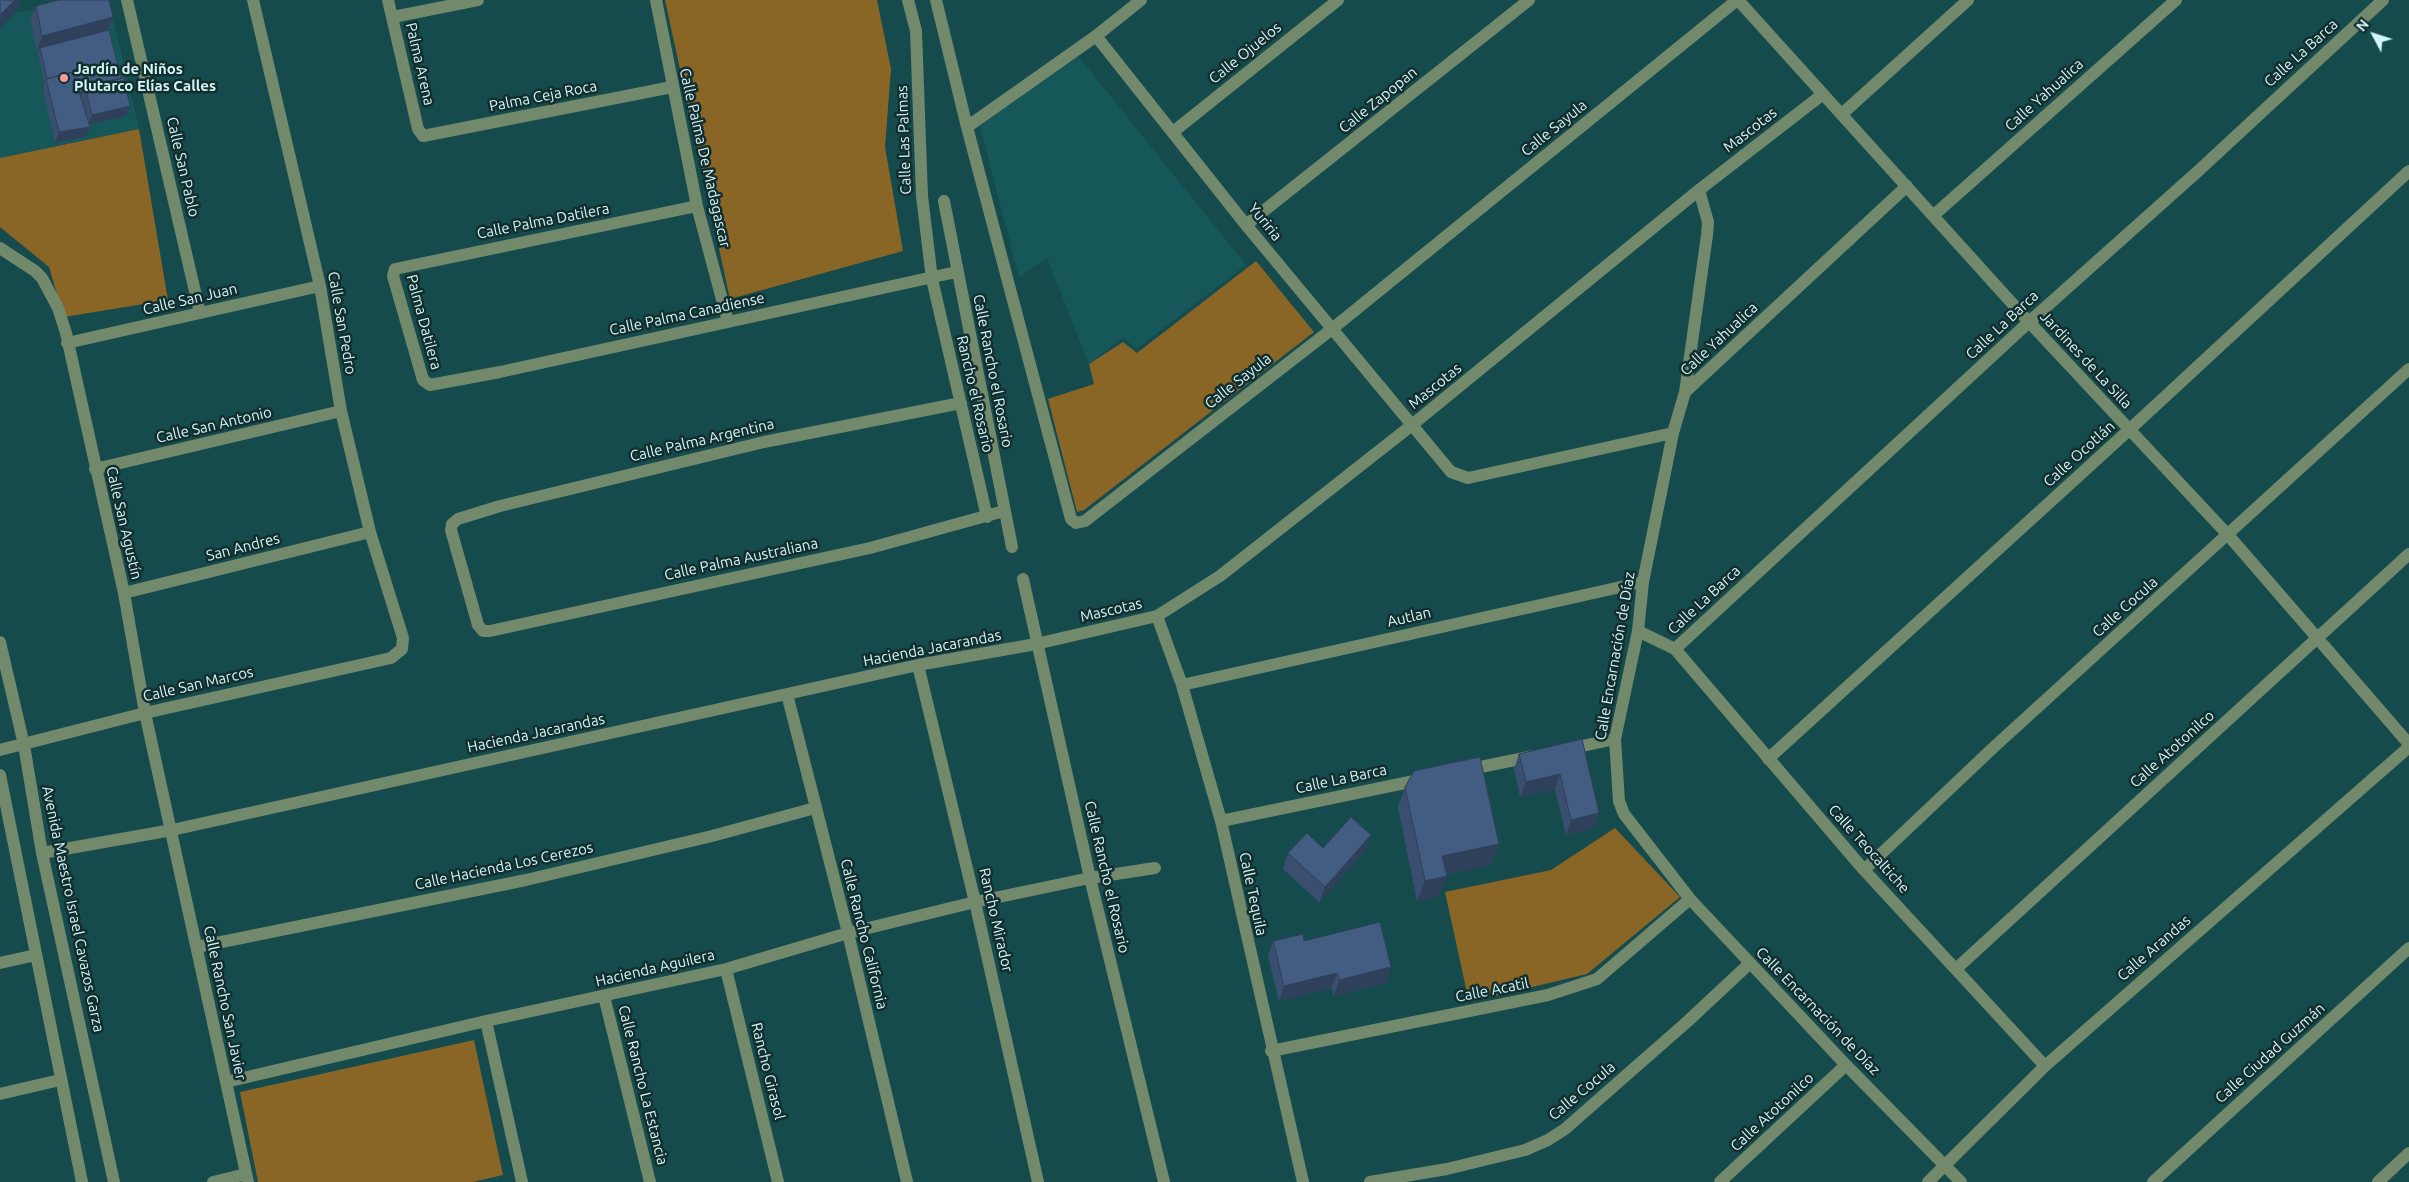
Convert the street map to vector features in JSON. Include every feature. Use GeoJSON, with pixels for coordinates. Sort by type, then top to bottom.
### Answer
{"type":"FeatureCollection","features":[{"type":"Feature","properties":{"kind":"street","name":"Calle San Pablo"},"geometry":{"type":"LineString","coordinates":[[127,0],[200,313]]}},
{"type":"Feature","properties":{"kind":"street","name":"Calle San Pedro"},"geometry":{"type":"LineString","coordinates":[[253,0],[320,286],[341,411],[370,532],[403,638],[402,649]]}},
{"type":"Feature","properties":{"kind":"street","name":"Palma Arena"},"geometry":{"type":"LineString","coordinates":[[388,0],[418,129],[421,134]]}},
{"type":"Feature","properties":{"kind":"street"},"geometry":{"type":"LineString","coordinates":[[392,18],[478,0]]}},
{"type":"Feature","properties":{"kind":"street","name":"Calle Palma De Madagascar"},"geometry":{"type":"LineString","coordinates":[[656,0],[697,206],[728,322]]}},
{"type":"Feature","properties":{"kind":"street","name":"Calle Las Palmas"},"geometry":{"type":"LineString","coordinates":[[908,0],[916,31],[922,196],[932,278]]}},
{"type":"Feature","properties":{"kind":"street"},"geometry":{"type":"LineString","coordinates":[[939,2],[967,127],[1096,36],[1141,0]]}},
{"type":"Feature","properties":{"kind":"street","name":"Calle Ojuelos"},"geometry":{"type":"LineString","coordinates":[[1173,132],[1338,0]]}},
{"type":"Feature","properties":{"kind":"street","name":"Calle Zapopan"},"geometry":{"type":"LineString","coordinates":[[1246,225],[1529,0]]}},
{"type":"Feature","properties":{"kind":"street","name":"Jardines de La Silla"},"geometry":{"type":"LineString","coordinates":[[1737,0],[1908,186],[2029,322],[2229,536],[2409,745]]}},
{"type":"Feature","properties":{"kind":"street","name":"Calle Sayula"},"geometry":{"type":"LineString","coordinates":[[967,127],[1071,519],[1076,523],[1085,521],[1332,329],[1737,0]]}},
{"type":"Feature","properties":{"kind":"street"},"geometry":{"type":"LineString","coordinates":[[1842,114],[1968,0]]}},
{"type":"Feature","properties":{"kind":"street","name":"Calle Yahualica"},"geometry":{"type":"LineString","coordinates":[[1934,215],[2176,0]]}},
{"type":"Feature","properties":{"kind":"street","name":"Calle La Barca"},"geometry":{"type":"LineString","coordinates":[[1638,631],[1675,649],[2029,322],[2196,173],[2383,0]]}},
{"type":"Feature","properties":{"kind":"street","name":"Yuriria"},"geometry":{"type":"LineString","coordinates":[[1096,36],[1246,225],[1412,425]]}},
{"type":"Feature","properties":{"kind":"street","name":"Palma Ceja Roca"},"geometry":{"type":"LineString","coordinates":[[421,134],[425,137],[672,87]]}},
{"type":"Feature","properties":{"kind":"street","name":"Mascotas"},"geometry":{"type":"LineString","coordinates":[[1036,644],[1157,616],[1220,576],[1412,425],[1699,190],[1823,94]]}},
{"type":"Feature","properties":{"kind":"street","name":"Calle Ocotlán"},"geometry":{"type":"LineString","coordinates":[[1768,759],[2129,430],[2409,171]]}},
{"type":"Feature","properties":{"kind":"street","name":"Calle Yahualica"},"geometry":{"type":"LineString","coordinates":[[1685,392],[1908,186]]}},
{"type":"Feature","properties":{"kind":"street","name":"Calle Encarnación de Díaz"},"geometry":{"type":"LineString","coordinates":[[1699,190],[1708,222],[1707,236],[1685,392],[1673,433],[1644,582],[1638,631],[1615,739],[1617,790],[1624,814],[1690,899],[1749,964],[1961,1182]]}},
{"type":"Feature","properties":{"kind":"street","name":"Calle Rancho el Rosario"},"geometry":{"type":"LineString","coordinates":[[944,201],[956,272],[1012,547]]}},
{"type":"Feature","properties":{"kind":"street","name":"Calle Palma Datilera"},"geometry":{"type":"LineString","coordinates":[[395,269],[697,206]]}},
{"type":"Feature","properties":{"kind":"street","name":"Calle San Agustín"},"geometry":{"type":"LineString","coordinates":[[0,248],[35,271],[48,287],[58,308],[124,593],[145,713],[172,830]]}},
{"type":"Feature","properties":{"kind":"street","name":"Palma Datilera"},"geometry":{"type":"LineString","coordinates":[[395,269],[393,276],[425,383]]}},
{"type":"Feature","properties":{"kind":"street","name":"Calle Palma Canadiense"},"geometry":{"type":"LineString","coordinates":[[425,383],[430,385],[500,372],[956,272]]}},
{"type":"Feature","properties":{"kind":"street","name":"Rancho el Rosario"},"geometry":{"type":"LineString","coordinates":[[932,278],[987,517]]}},
{"type":"Feature","properties":{"kind":"street","name":"Calle San Juan"},"geometry":{"type":"LineString","coordinates":[[67,343],[320,286]]}},
{"type":"Feature","properties":{"kind":"street","name":"Calle Cocula"},"geometry":{"type":"LineString","coordinates":[[1864,870],[1994,747],[2229,536],[2409,369]]}},
{"type":"Feature","properties":{"kind":"street","name":"Calle Palma Argentina"},"geometry":{"type":"LineString","coordinates":[[483,631],[478,626],[451,530],[455,521],[500,506],[764,442],[961,403]]}},
{"type":"Feature","properties":{"kind":"street","name":"Calle San Antonio"},"geometry":{"type":"LineString","coordinates":[[95,469],[341,411]]}},
{"type":"Feature","properties":{"kind":"street"},"geometry":{"type":"LineString","coordinates":[[1412,425],[1451,472],[1468,478],[1673,433]]}},
{"type":"Feature","properties":{"kind":"street","name":"Calle Palma Australiana"},"geometry":{"type":"LineString","coordinates":[[483,631],[841,554],[1004,511]]}},
{"type":"Feature","properties":{"kind":"street","name":"San Andres"},"geometry":{"type":"LineString","coordinates":[[124,593],[370,532]]}},
{"type":"Feature","properties":{"kind":"street","name":"Calle Atotonilco"},"geometry":{"type":"LineString","coordinates":[[1957,968],[2409,554]]}},
{"type":"Feature","properties":{"kind":"street","name":"Calle Rancho el Rosario"},"geometry":{"type":"LineString","coordinates":[[1022,579],[1090,878],[1164,1182]]}},
{"type":"Feature","properties":{"kind":"street","name":"Autlan"},"geometry":{"type":"LineString","coordinates":[[1182,684],[1644,582]]}},
{"type":"Feature","properties":{"kind":"street","name":"Calle Tequila"},"geometry":{"type":"LineString","coordinates":[[1157,616],[1182,684],[1221,821],[1271,1051],[1303,1182]]}},
{"type":"Feature","properties":{"kind":"street","name":"Avenida Maestro Israel Cavazos Garza"},"geometry":{"type":"LineString","coordinates":[[0,642],[24,745],[42,853],[114,1182]]}},
{"type":"Feature","properties":{"kind":"street","name":"Hacienda Jacarandas"},"geometry":{"type":"LineString","coordinates":[[42,853],[172,830],[918,665],[1036,644]]}},
{"type":"Feature","properties":{"kind":"street","name":"Calle San Marcos"},"geometry":{"type":"LineString","coordinates":[[0,750],[145,713],[390,658],[402,649]]}},
{"type":"Feature","properties":{"kind":"street","name":"Calle Teocaltiche"},"geometry":{"type":"LineString","coordinates":[[1675,649],[1864,870],[1957,968],[2044,1066]]}},
{"type":"Feature","properties":{"kind":"street","name":"Rancho Mirador"},"geometry":{"type":"LineString","coordinates":[[918,665],[976,902],[1038,1182]]}},
{"type":"Feature","properties":{"kind":"street","name":"Calle Rancho California"},"geometry":{"type":"LineString","coordinates":[[787,694],[848,933],[906,1182]]}},
{"type":"Feature","properties":{"kind":"street"},"geometry":{"type":"LineString","coordinates":[[1452,773],[1615,739]]}},
{"type":"Feature","properties":{"kind":"street","name":"Calle Arandas"},"geometry":{"type":"LineString","coordinates":[[1928,1182],[2044,1066],[2409,745]]}},
{"type":"Feature","properties":{"kind":"street"},"geometry":{"type":"LineString","coordinates":[[0,775],[6,832],[36,955],[82,1182]]}},
{"type":"Feature","properties":{"kind":"street","name":"Calle La Barca"},"geometry":{"type":"LineString","coordinates":[[1221,821],[1432,777]]}},
{"type":"Feature","properties":{"kind":"street","name":"Calle Hacienda Los Cerezos"},"geometry":{"type":"LineString","coordinates":[[197,947],[526,880],[712,836],[815,808]]}},
{"type":"Feature","properties":{"kind":"street","name":"Calle Rancho San Javier"},"geometry":{"type":"LineString","coordinates":[[172,830],[247,1178]]}},
{"type":"Feature","properties":{"kind":"street","name":"Hacienda Aguilera"},"geometry":{"type":"LineString","coordinates":[[226,1082],[486,1021],[726,968],[848,933],[976,902],[1090,878],[1155,868]]}},
{"type":"Feature","properties":{"kind":"street","name":"Calle Acatil"},"geometry":{"type":"LineString","coordinates":[[1271,1051],[1548,995],[1597,979],[1690,899]]}},
{"type":"Feature","properties":{"kind":"street","name":"Calle Ciudad Guzmán"},"geometry":{"type":"LineString","coordinates":[[2153,1182],[2409,948]]}},
{"type":"Feature","properties":{"kind":"street"},"geometry":{"type":"LineString","coordinates":[[0,962],[36,955]]}},
{"type":"Feature","properties":{"kind":"street","name":"Calle Cocula"},"geometry":{"type":"LineString","coordinates":[[1370,1182],[1447,1169],[1525,1150],[1548,1140],[1565,1129],[1688,1022],[1749,964]]}},
{"type":"Feature","properties":{"kind":"street","name":"Rancho Girasol"},"geometry":{"type":"LineString","coordinates":[[726,968],[778,1182]]}},
{"type":"Feature","properties":{"kind":"street","name":"Calle Rancho La Estancia"},"geometry":{"type":"LineString","coordinates":[[604,996],[650,1182]]}},
{"type":"Feature","properties":{"kind":"street"},"geometry":{"type":"LineString","coordinates":[[486,1021],[522,1182]]}},
{"type":"Feature","properties":{"kind":"street","name":"Calle Atotonilco"},"geometry":{"type":"LineString","coordinates":[[1720,1182],[1846,1065]]}},
{"type":"Feature","properties":{"kind":"street"},"geometry":{"type":"LineString","coordinates":[[0,1094],[60,1080]]}},
{"type":"Feature","properties":{"kind":"street"},"geometry":{"type":"LineString","coordinates":[[2378,1182],[2409,1153]]}},
{"type":"Feature","properties":{"kind":"street"},"geometry":{"type":"LineString","coordinates":[[213,1182],[247,1178]]}},
{"type":"Feature","properties":{"kind":"shaded area","name":"Jardín de Niños Plutarco Elías Calles"},"geometry":{"type":"Polygon","coordinates":[[[109,0],[139,129],[0,158],[0,28],[16,12],[109,0]]]}},
{"type":"Feature","properties":{"kind":"shaded area"},"geometry":{"type":"Polygon","coordinates":[[[665,0],[877,0],[891,69],[885,147],[903,251],[730,299],[665,0]]]}},
{"type":"Feature","properties":{"kind":"shaded area"},"geometry":{"type":"Polygon","coordinates":[[[1075,52],[1246,265],[1136,349],[1123,337],[1089,364],[1047,258],[1019,277],[980,126],[1075,52]]]}},
{"type":"Feature","properties":{"kind":"shaded area"},"geometry":{"type":"Polygon","coordinates":[[[139,129],[168,300],[64,317],[49,267],[0,227],[0,158],[139,129]]]}},
{"type":"Feature","properties":{"kind":"shaded area"},"geometry":{"type":"Polygon","coordinates":[[[1256,261],[1314,332],[1084,510],[1077,512],[1048,399],[1094,384],[1089,364],[1123,342],[1137,353],[1256,261]]]}},
{"type":"Feature","properties":{"kind":"shaded area"},"geometry":{"type":"Polygon","coordinates":[[[1615,828],[1680,897],[1587,974],[1469,1002],[1445,892],[1551,870],[1615,828]]]}},
{"type":"Feature","properties":{"kind":"shaded area"},"geometry":{"type":"Polygon","coordinates":[[[474,1040],[503,1175],[473,1182],[258,1182],[240,1092],[474,1040]]]}},
{"type":"Feature","properties":{"kind":"building"},"geometry":{"type":"Polygon","coordinates":[[[0,0],[15,0],[0,15],[0,0]]]}},
{"type":"Feature","properties":{"kind":"building"},"geometry":{"type":"Polygon","coordinates":[[[59,0],[109,0],[113,17],[42,36],[36,6],[59,0]]]}},
{"type":"Feature","properties":{"kind":"building"},"geometry":{"type":"Polygon","coordinates":[[[109,30],[121,78],[85,86],[83,91],[79,92],[73,72],[47,79],[40,48],[109,30]]]}},
{"type":"Feature","properties":{"kind":"building"},"geometry":{"type":"Polygon","coordinates":[[[73,72],[90,127],[59,132],[46,79],[73,72]]]}},
{"type":"Feature","properties":{"kind":"building"},"geometry":{"type":"Polygon","coordinates":[[[124,78],[130,106],[92,115],[85,86],[124,78]]]}},
{"type":"Feature","properties":{"kind":"building"},"geometry":{"type":"Polygon","coordinates":[[[1582,739],[1599,813],[1571,820],[1560,774],[1526,782],[1519,754],[1582,739]]]}},
{"type":"Feature","properties":{"kind":"building"},"geometry":{"type":"Polygon","coordinates":[[[1480,757],[1499,844],[1442,856],[1447,876],[1425,881],[1405,787],[1414,771],[1480,757]]]}},
{"type":"Feature","properties":{"kind":"building"},"geometry":{"type":"Polygon","coordinates":[[[1351,817],[1371,835],[1325,887],[1288,853],[1307,833],[1323,848],[1351,817]]]}},
{"type":"Feature","properties":{"kind":"building"},"geometry":{"type":"Polygon","coordinates":[[[1380,922],[1391,967],[1339,980],[1337,973],[1284,986],[1273,941],[1303,934],[1304,941],[1380,922]]]}},
{"type":"Feature","properties":{"kind":"place","name":"Jardín de Niños Plutarco Elías Calles"},"geometry":{"type":"Point","coordinates":[64,78]}}]}
